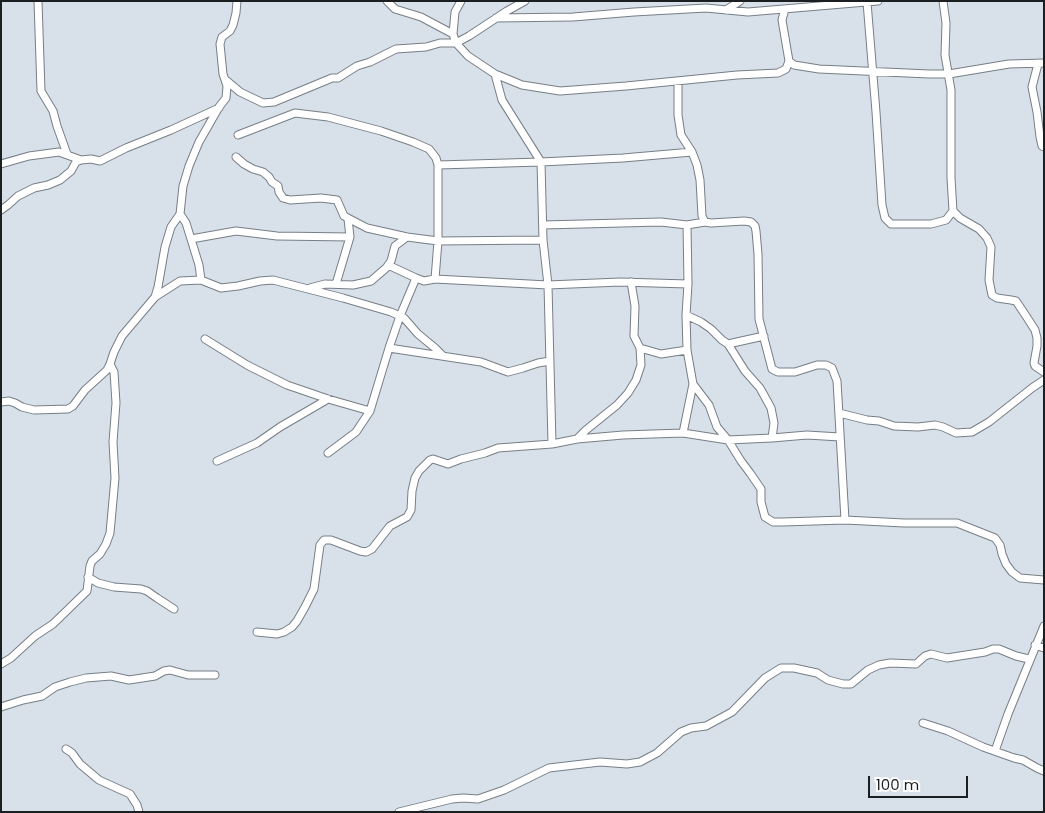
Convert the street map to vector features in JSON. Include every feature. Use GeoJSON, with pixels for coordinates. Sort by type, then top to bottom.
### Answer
{"type":"FeatureCollection","features":[{"type":"Feature","properties":{"kind":"street"},"geometry":{"type":"LineString","coordinates":[[38,1],[41,91],[53,111],[67,154]]}},
{"type":"Feature","properties":{"kind":"street"},"geometry":{"type":"LineString","coordinates":[[155,297],[171,227],[180,214],[183,186],[189,166],[199,142],[226,98],[228,86],[223,74],[220,44],[222,37],[230,31],[233,25],[237,1]]}},
{"type":"Feature","properties":{"kind":"street"},"geometry":{"type":"LineString","coordinates":[[387,1],[395,9],[421,17],[453,34]]}},
{"type":"Feature","properties":{"kind":"street"},"geometry":{"type":"LineString","coordinates":[[461,1],[455,12],[453,34],[456,42],[468,56],[495,74],[522,85],[560,91],[778,73],[786,69],[789,61],[782,20],[785,8]]}},
{"type":"Feature","properties":{"kind":"street"},"geometry":{"type":"LineString","coordinates":[[225,80],[240,92],[263,103],[274,102],[332,78],[338,78],[357,66],[370,62],[396,48],[426,48],[440,42],[456,42],[525,1]]}},
{"type":"Feature","properties":{"kind":"street"},"geometry":{"type":"LineString","coordinates":[[726,10],[740,1]]}},
{"type":"Feature","properties":{"kind":"street"},"geometry":{"type":"LineString","coordinates":[[496,18],[573,17],[706,8],[748,12],[878,1]]}},
{"type":"Feature","properties":{"kind":"street"},"geometry":{"type":"LineString","coordinates":[[943,1],[946,23],[945,55],[951,90],[954,211],[960,218],[979,229],[987,238],[991,247],[989,280],[992,295],[997,298],[1016,301],[1034,330],[1037,346],[1035,366],[1044,372]]}},
{"type":"Feature","properties":{"kind":"street"},"geometry":{"type":"LineString","coordinates":[[867,2],[882,205],[885,218],[891,224],[931,224],[946,220],[954,211]]}},
{"type":"Feature","properties":{"kind":"street"},"geometry":{"type":"LineString","coordinates":[[789,61],[794,65],[819,69],[908,74],[949,74],[1008,64],[1041,63],[1032,87],[1040,137],[1044,147]]}},
{"type":"Feature","properties":{"kind":"street"},"geometry":{"type":"LineString","coordinates":[[495,74],[502,100],[541,162],[543,240],[548,285],[552,444]]}},
{"type":"Feature","properties":{"kind":"street"},"geometry":{"type":"LineString","coordinates":[[678,81],[678,115],[681,135],[698,165],[702,216],[705,222]]}},
{"type":"Feature","properties":{"kind":"street"},"geometry":{"type":"LineString","coordinates":[[1,210],[18,196],[34,188],[60,180],[71,171],[76,162],[91,159],[100,160],[219,107]]}},
{"type":"Feature","properties":{"kind":"street"},"geometry":{"type":"LineString","coordinates":[[238,135],[295,113],[328,117],[382,131],[429,149],[436,158],[438,165],[438,241],[435,279]]}},
{"type":"Feature","properties":{"kind":"street"},"geometry":{"type":"LineString","coordinates":[[1,164],[43,153],[59,152],[81,160]]}},
{"type":"Feature","properties":{"kind":"street"},"geometry":{"type":"LineString","coordinates":[[438,165],[541,162],[692,152]]}},
{"type":"Feature","properties":{"kind":"street"},"geometry":{"type":"LineString","coordinates":[[236,157],[244,164],[263,172],[269,177],[278,186],[283,198],[290,200],[321,198],[337,200],[344,216],[367,228],[438,241],[543,240]]}},
{"type":"Feature","properties":{"kind":"street"},"geometry":{"type":"LineString","coordinates":[[180,214],[191,239],[199,265],[201,280]]}},
{"type":"Feature","properties":{"kind":"street"},"geometry":{"type":"LineString","coordinates":[[336,284],[350,237],[348,219]]}},
{"type":"Feature","properties":{"kind":"street"},"geometry":{"type":"LineString","coordinates":[[543,225],[661,222],[687,225],[705,222],[751,222],[755,226],[758,254],[759,319],[772,370],[795,372],[817,365],[826,365],[832,368],[837,381],[845,520]]}},
{"type":"Feature","properties":{"kind":"street"},"geometry":{"type":"LineString","coordinates":[[682,432],[693,384],[687,350],[687,225]]}},
{"type":"Feature","properties":{"kind":"street"},"geometry":{"type":"LineString","coordinates":[[191,239],[236,231],[277,236],[350,237]]}},
{"type":"Feature","properties":{"kind":"street"},"geometry":{"type":"LineString","coordinates":[[308,288],[325,284],[353,285],[371,280],[386,268],[391,261],[395,246],[408,237]]}},
{"type":"Feature","properties":{"kind":"street"},"geometry":{"type":"LineString","coordinates":[[388,265],[424,281],[435,279],[548,285],[632,282],[688,284]]}},
{"type":"Feature","properties":{"kind":"street"},"geometry":{"type":"LineString","coordinates":[[328,454],[356,432],[370,411],[400,316],[416,278]]}},
{"type":"Feature","properties":{"kind":"street"},"geometry":{"type":"LineString","coordinates":[[1,402],[9,400],[22,407],[34,410],[68,409],[107,370],[122,336],[155,297],[180,281],[201,280],[221,288],[273,280],[344,298],[391,312],[404,318],[418,334],[443,356]]}},
{"type":"Feature","properties":{"kind":"street"},"geometry":{"type":"LineString","coordinates":[[577,440],[586,430],[617,405],[636,380],[641,365],[640,348],[634,336],[635,306],[632,282]]}},
{"type":"Feature","properties":{"kind":"street"},"geometry":{"type":"LineString","coordinates":[[686,315],[701,322],[728,344],[745,371],[760,388],[771,408],[774,423],[772,438]]}},
{"type":"Feature","properties":{"kind":"street"},"geometry":{"type":"LineString","coordinates":[[728,344],[764,336]]}},
{"type":"Feature","properties":{"kind":"street"},"geometry":{"type":"LineString","coordinates":[[205,339],[246,365],[287,385],[370,411]]}},
{"type":"Feature","properties":{"kind":"street"},"geometry":{"type":"LineString","coordinates":[[389,348],[481,362],[508,372],[550,361]]}},
{"type":"Feature","properties":{"kind":"street"},"geometry":{"type":"LineString","coordinates":[[640,348],[661,354],[687,350]]}},
{"type":"Feature","properties":{"kind":"street"},"geometry":{"type":"LineString","coordinates":[[1,664],[53,624],[86,591],[92,560],[100,554],[110,533],[115,478],[112,442],[116,403],[114,372],[110,364]]}},
{"type":"Feature","properties":{"kind":"street"},"geometry":{"type":"LineString","coordinates":[[839,413],[894,426],[918,427],[935,425],[956,432],[972,432],[989,422],[1044,380]]}},
{"type":"Feature","properties":{"kind":"street"},"geometry":{"type":"LineString","coordinates":[[693,384],[709,405],[717,427],[761,489],[765,517],[773,522],[845,520],[957,523],[994,538],[1000,545],[1006,564],[1020,578],[1044,580]]}},
{"type":"Feature","properties":{"kind":"street"},"geometry":{"type":"LineString","coordinates":[[217,461],[257,443],[328,399]]}},
{"type":"Feature","properties":{"kind":"street"},"geometry":{"type":"LineString","coordinates":[[258,632],[277,634],[284,632],[297,622],[314,589],[320,545],[324,540],[331,540],[366,552],[372,549],[390,526],[407,517],[411,510],[415,478],[430,460],[448,464],[498,448],[682,432],[728,440],[807,435],[840,437]]}},
{"type":"Feature","properties":{"kind":"street"},"geometry":{"type":"LineString","coordinates":[[88,578],[114,587],[147,591],[174,609]]}},
{"type":"Feature","properties":{"kind":"street"},"geometry":{"type":"LineString","coordinates":[[995,751],[1029,659],[1044,626]]}},
{"type":"Feature","properties":{"kind":"street"},"geometry":{"type":"LineString","coordinates":[[1035,645],[1044,648]]}},
{"type":"Feature","properties":{"kind":"street"},"geometry":{"type":"LineString","coordinates":[[399,812],[452,799],[478,799],[504,790],[548,768],[600,762],[627,764],[640,762],[657,753],[681,732],[706,726],[732,712],[765,678],[781,668],[794,668],[818,673],[828,680],[852,684],[868,670],[879,665],[890,663],[916,664],[930,654],[947,658],[999,648],[1016,656],[1029,659]]}},
{"type":"Feature","properties":{"kind":"street"},"geometry":{"type":"LineString","coordinates":[[1,707],[42,696],[55,687],[86,678],[111,676],[129,680],[155,676],[170,670],[188,675],[216,674]]}},
{"type":"Feature","properties":{"kind":"street"},"geometry":{"type":"LineString","coordinates":[[923,724],[948,731],[983,747],[1023,760],[1044,771]]}},
{"type":"Feature","properties":{"kind":"street"},"geometry":{"type":"LineString","coordinates":[[66,749],[99,780],[130,794],[139,812]]}}]}
